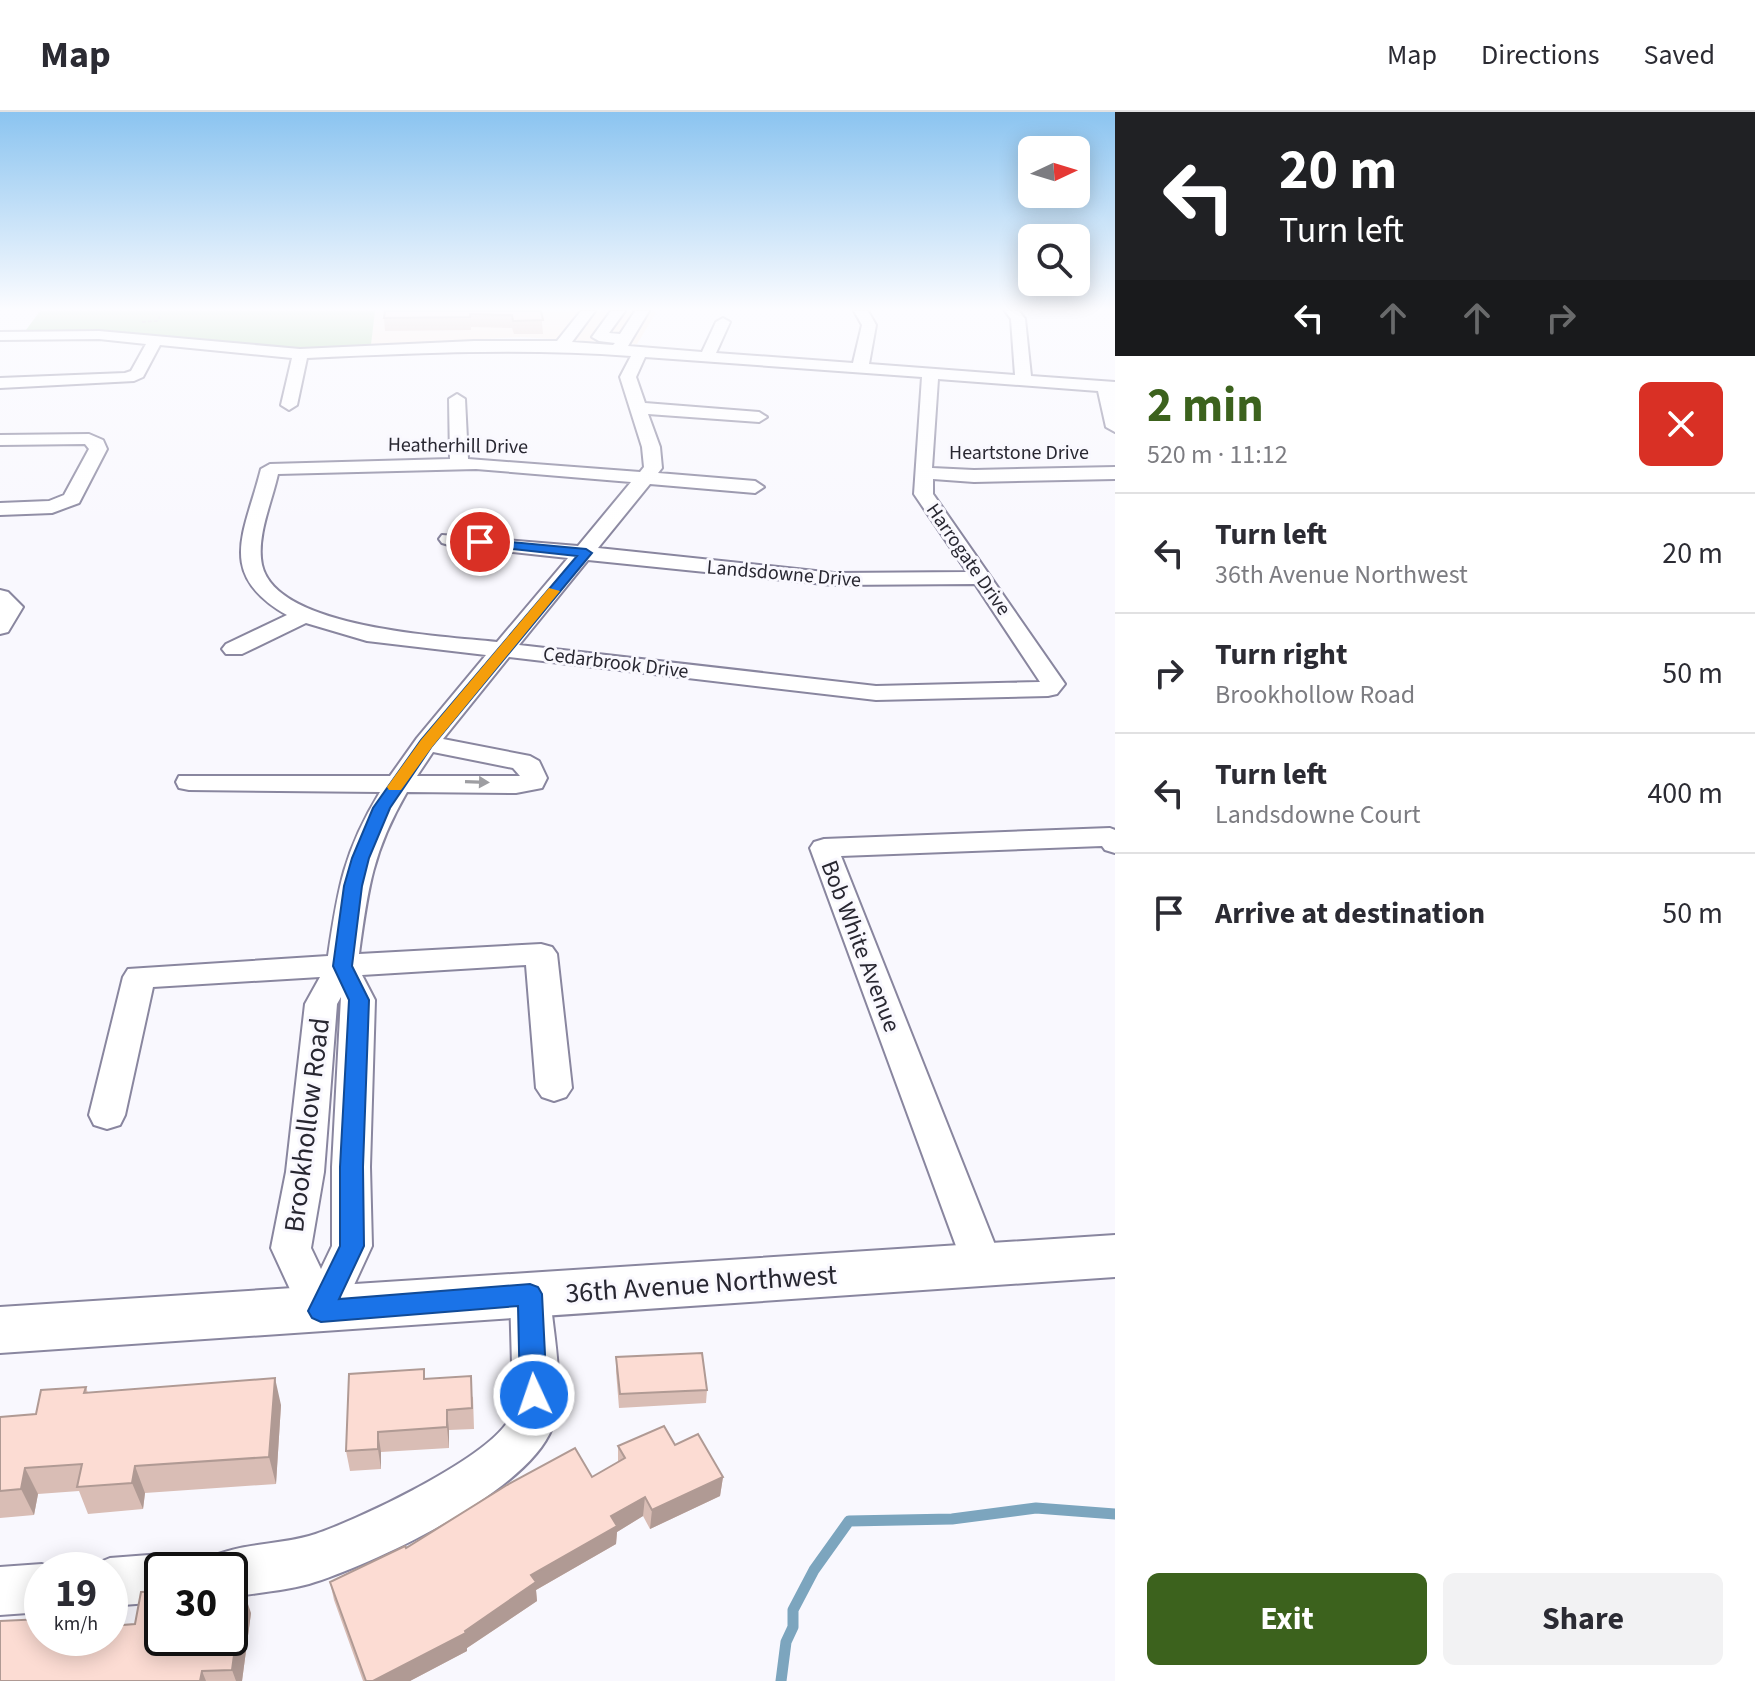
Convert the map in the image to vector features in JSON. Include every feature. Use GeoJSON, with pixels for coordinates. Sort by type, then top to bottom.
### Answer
{"type":"FeatureCollection","features":[{"type":"Feature","properties":{"kind":"main road","name":"36th Avenue Northwest"},"geometry":{"type":"LineString","coordinates":[[0,1330],[1115,1256]]}},
{"type":"Feature","properties":{"kind":"street"},"geometry":{"type":"LineString","coordinates":[[289,405],[293,384]]}},
{"type":"Feature","properties":{"kind":"street"},"geometry":{"type":"LineString","coordinates":[[631,384],[654,464],[646,478]]}},
{"type":"Feature","properties":{"kind":"street","name":"Harrogate Drive"},"geometry":{"type":"LineString","coordinates":[[929,384],[924,494],[1053,684]]}},
{"type":"Feature","properties":{"kind":"street"},"geometry":{"type":"LineString","coordinates":[[1075,384],[1110,387],[1115,427]]}},
{"type":"Feature","properties":{"kind":"street"},"geometry":{"type":"LineString","coordinates":[[457,399],[459,464]]}},
{"type":"Feature","properties":{"kind":"street"},"geometry":{"type":"LineString","coordinates":[[639,408],[759,417]]}},
{"type":"Feature","properties":{"kind":"street"},"geometry":{"type":"LineString","coordinates":[[0,440],[83,439],[95,442],[98,449],[72,499],[52,507],[0,509]]}},
{"type":"Feature","properties":{"kind":"street","name":"Heatherhill Drive"},"geometry":{"type":"LineString","coordinates":[[270,469],[459,464],[755,487]]}},
{"type":"Feature","properties":{"kind":"street","name":"Cedarbrook Drive"},"geometry":{"type":"LineString","coordinates":[[270,469],[252,550],[252,570],[261,586],[305,615],[367,634],[876,693],[1039,691],[1053,684]]}},
{"type":"Feature","properties":{"kind":"street","name":"Heartstone Drive"},"geometry":{"type":"LineString","coordinates":[[923,473],[983,476],[1115,473]]}},
{"type":"Feature","properties":{"kind":"street","name":"Brookhollow Road"},"geometry":{"type":"LineString","coordinates":[[321,1311],[291,1248],[305,1172],[321,1004],[342,966],[353,886],[370,832],[426,743],[646,478]]}},
{"type":"Feature","properties":{"kind":"street","name":"Landsdowne Drive"},"geometry":{"type":"LineString","coordinates":[[449,539],[834,579],[982,578]]}},
{"type":"Feature","properties":{"kind":"street"},"geometry":{"type":"LineString","coordinates":[[0,627],[12,607],[3,598]]}},
{"type":"Feature","properties":{"kind":"street"},"geometry":{"type":"LineString","coordinates":[[234,649],[305,615]]}},
{"type":"Feature","properties":{"kind":"street"},"geometry":{"type":"LineString","coordinates":[[189,782],[516,785],[532,782],[534,778],[530,767],[521,762],[426,743]]}},
{"type":"Feature","properties":{"kind":"street","name":"Bob White Avenue"},"geometry":{"type":"LineString","coordinates":[[983,1265],[824,848],[1112,841]]}},
{"type":"Feature","properties":{"kind":"street"},"geometry":{"type":"LineString","coordinates":[[107,1115],[139,977],[541,954],[554,1088]]}},
{"type":"Feature","properties":{"kind":"street","name":"Brookhollow Road"},"geometry":{"type":"LineString","coordinates":[[321,1311],[352,1246],[351,1167],[359,1000],[342,966]]}},
{"type":"Feature","properties":{"kind":"street"},"geometry":{"type":"LineString","coordinates":[[248,1570],[311,1560],[379,1533],[453,1491],[511,1450],[529,1430],[535,1412],[530,1294]]}},
{"type":"Feature","properties":{"kind":"street"},"geometry":{"type":"LineString","coordinates":[[0,1591],[24,1589]]}},
{"type":"Feature","properties":{"kind":"building"},"geometry":{"type":"Polygon","coordinates":[[[702,1353],[707,1390],[620,1394],[616,1357],[702,1353]]]}},
{"type":"Feature","properties":{"kind":"building"},"geometry":{"type":"Polygon","coordinates":[[[424,1369],[424,1379],[471,1376],[472,1408],[447,1410],[447,1427],[378,1432],[378,1449],[346,1451],[349,1374],[424,1369]]]}},
{"type":"Feature","properties":{"kind":"building"},"geometry":{"type":"Polygon","coordinates":[[[275,1378],[269,1457],[135,1466],[132,1483],[77,1487],[82,1464],[25,1468],[21,1489],[0,1491],[0,1417],[36,1414],[41,1390],[86,1387],[84,1393],[275,1378]]]}},
{"type":"Feature","properties":{"kind":"building"},"geometry":{"type":"Polygon","coordinates":[[[664,1426],[675,1445],[698,1434],[723,1477],[652,1510],[645,1497],[611,1516],[617,1526],[531,1575],[536,1582],[466,1633],[373,1681],[366,1681],[330,1582],[406,1548],[507,1485],[575,1448],[592,1477],[625,1458],[618,1446],[664,1426]]]}},
{"type":"Feature","properties":{"kind":"building"},"geometry":{"type":"Polygon","coordinates":[[[141,1592],[144,1592],[144,1656],[234,1656],[232,1670],[202,1671],[200,1681],[0,1681],[0,1621],[24,1620],[24,1656],[128,1656],[128,1625],[135,1624],[141,1592]]]}},
{"type":"Feature","properties":{"kind":"waterway"},"geometry":{"type":"LineString","coordinates":[[781,1681],[786,1642],[793,1627],[793,1610],[814,1570],[849,1521],[952,1519],[1036,1508],[1115,1514]]}},
{"type":"Feature","properties":{"kind":"slow traffic"},"geometry":{"type":"LineString","coordinates":[[395,787],[426,743],[554,591]]}},
{"type":"Feature","properties":{"kind":"route"},"geometry":{"type":"LineString","coordinates":[[480,542],[586,553],[426,743],[382,808],[360,858],[342,966],[359,1000],[351,1167],[352,1246],[321,1311],[530,1294],[534,1395]]}}]}
